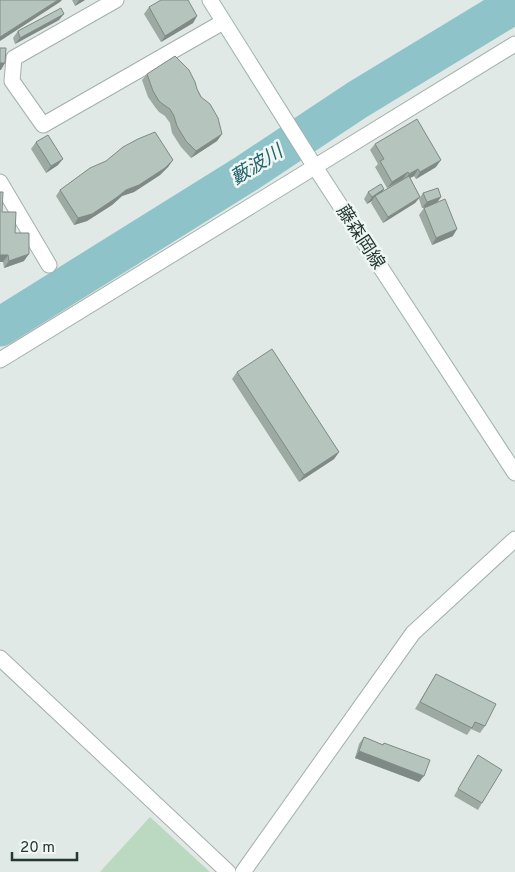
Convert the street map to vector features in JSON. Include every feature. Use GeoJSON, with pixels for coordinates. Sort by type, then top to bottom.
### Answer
{"type":"FeatureCollection","features":[{"type":"Feature","properties":{"kind":"street"},"geometry":{"type":"LineString","coordinates":[[116,0],[14,58],[12,81],[43,126],[223,22]]}},
{"type":"Feature","properties":{"kind":"street","name":"藤森岡線"},"geometry":{"type":"LineString","coordinates":[[210,0],[315,168],[515,473]]}},
{"type":"Feature","properties":{"kind":"street"},"geometry":{"type":"LineString","coordinates":[[0,360],[515,44]]}},
{"type":"Feature","properties":{"kind":"street"},"geometry":{"type":"LineString","coordinates":[[0,182],[49,266]]}},
{"type":"Feature","properties":{"kind":"street"},"geometry":{"type":"LineString","coordinates":[[243,872],[413,633],[515,539]]}},
{"type":"Feature","properties":{"kind":"street"},"geometry":{"type":"LineString","coordinates":[[0,658],[228,872]]}},
{"type":"Feature","properties":{"kind":"green space"},"geometry":{"type":"Polygon","coordinates":[[[150,817],[210,872],[100,872],[150,817]]]}},
{"type":"Feature","properties":{"kind":"building"},"geometry":{"type":"Polygon","coordinates":[[[0,0],[58,0],[0,37],[0,0]]]}},
{"type":"Feature","properties":{"kind":"building"},"geometry":{"type":"Polygon","coordinates":[[[161,0],[188,0],[197,16],[165,36],[149,7],[161,0]]]}},
{"type":"Feature","properties":{"kind":"building"},"geometry":{"type":"Polygon","coordinates":[[[61,8],[64,14],[20,38],[18,31],[61,8]]]}},
{"type":"Feature","properties":{"kind":"building"},"geometry":{"type":"Polygon","coordinates":[[[0,48],[6,48],[5,63],[0,63],[0,48]]]}},
{"type":"Feature","properties":{"kind":"building"},"geometry":{"type":"Polygon","coordinates":[[[175,56],[189,70],[201,97],[210,104],[218,118],[222,134],[196,151],[186,141],[170,109],[159,101],[147,74],[175,56]]]}},
{"type":"Feature","properties":{"kind":"building"},"geometry":{"type":"Polygon","coordinates":[[[417,119],[441,160],[420,172],[418,169],[409,174],[408,172],[392,182],[380,161],[384,159],[375,144],[417,119]]]}},
{"type":"Feature","properties":{"kind":"building"},"geometry":{"type":"Polygon","coordinates":[[[155,132],[173,160],[165,168],[139,185],[126,190],[92,214],[78,218],[60,190],[90,168],[106,161],[123,147],[155,132]]]}},
{"type":"Feature","properties":{"kind":"building"},"geometry":{"type":"Polygon","coordinates":[[[48,135],[63,159],[51,166],[36,142],[48,135]]]}},
{"type":"Feature","properties":{"kind":"building"},"geometry":{"type":"Polygon","coordinates":[[[409,176],[420,197],[388,217],[375,196],[409,176]]]}},
{"type":"Feature","properties":{"kind":"building"},"geometry":{"type":"Polygon","coordinates":[[[381,184],[384,189],[372,197],[368,192],[381,184]]]}},
{"type":"Feature","properties":{"kind":"building"},"geometry":{"type":"Polygon","coordinates":[[[438,188],[441,197],[427,202],[423,193],[438,188]]]}},
{"type":"Feature","properties":{"kind":"building"},"geometry":{"type":"Polygon","coordinates":[[[0,192],[3,192],[2,212],[16,212],[15,233],[29,233],[29,254],[9,261],[8,255],[0,255],[0,192]]]}},
{"type":"Feature","properties":{"kind":"building"},"geometry":{"type":"Polygon","coordinates":[[[445,199],[457,229],[436,238],[424,208],[445,199]]]}},
{"type":"Feature","properties":{"kind":"building"},"geometry":{"type":"Polygon","coordinates":[[[272,349],[339,452],[304,475],[237,372],[272,349]]]}},
{"type":"Feature","properties":{"kind":"building"},"geometry":{"type":"Polygon","coordinates":[[[436,674],[496,704],[485,726],[475,722],[472,728],[420,702],[436,674]]]}},
{"type":"Feature","properties":{"kind":"building"},"geometry":{"type":"Polygon","coordinates":[[[364,737],[430,760],[424,776],[359,751],[364,737]]]}},
{"type":"Feature","properties":{"kind":"building"},"geometry":{"type":"Polygon","coordinates":[[[478,755],[502,770],[482,803],[458,789],[478,755]]]}},
{"type":"Feature","properties":{"kind":"waterway","name":"藪波川"},"geometry":{"type":"LineString","coordinates":[[0,327],[247,173],[357,100],[515,4]]}}]}
